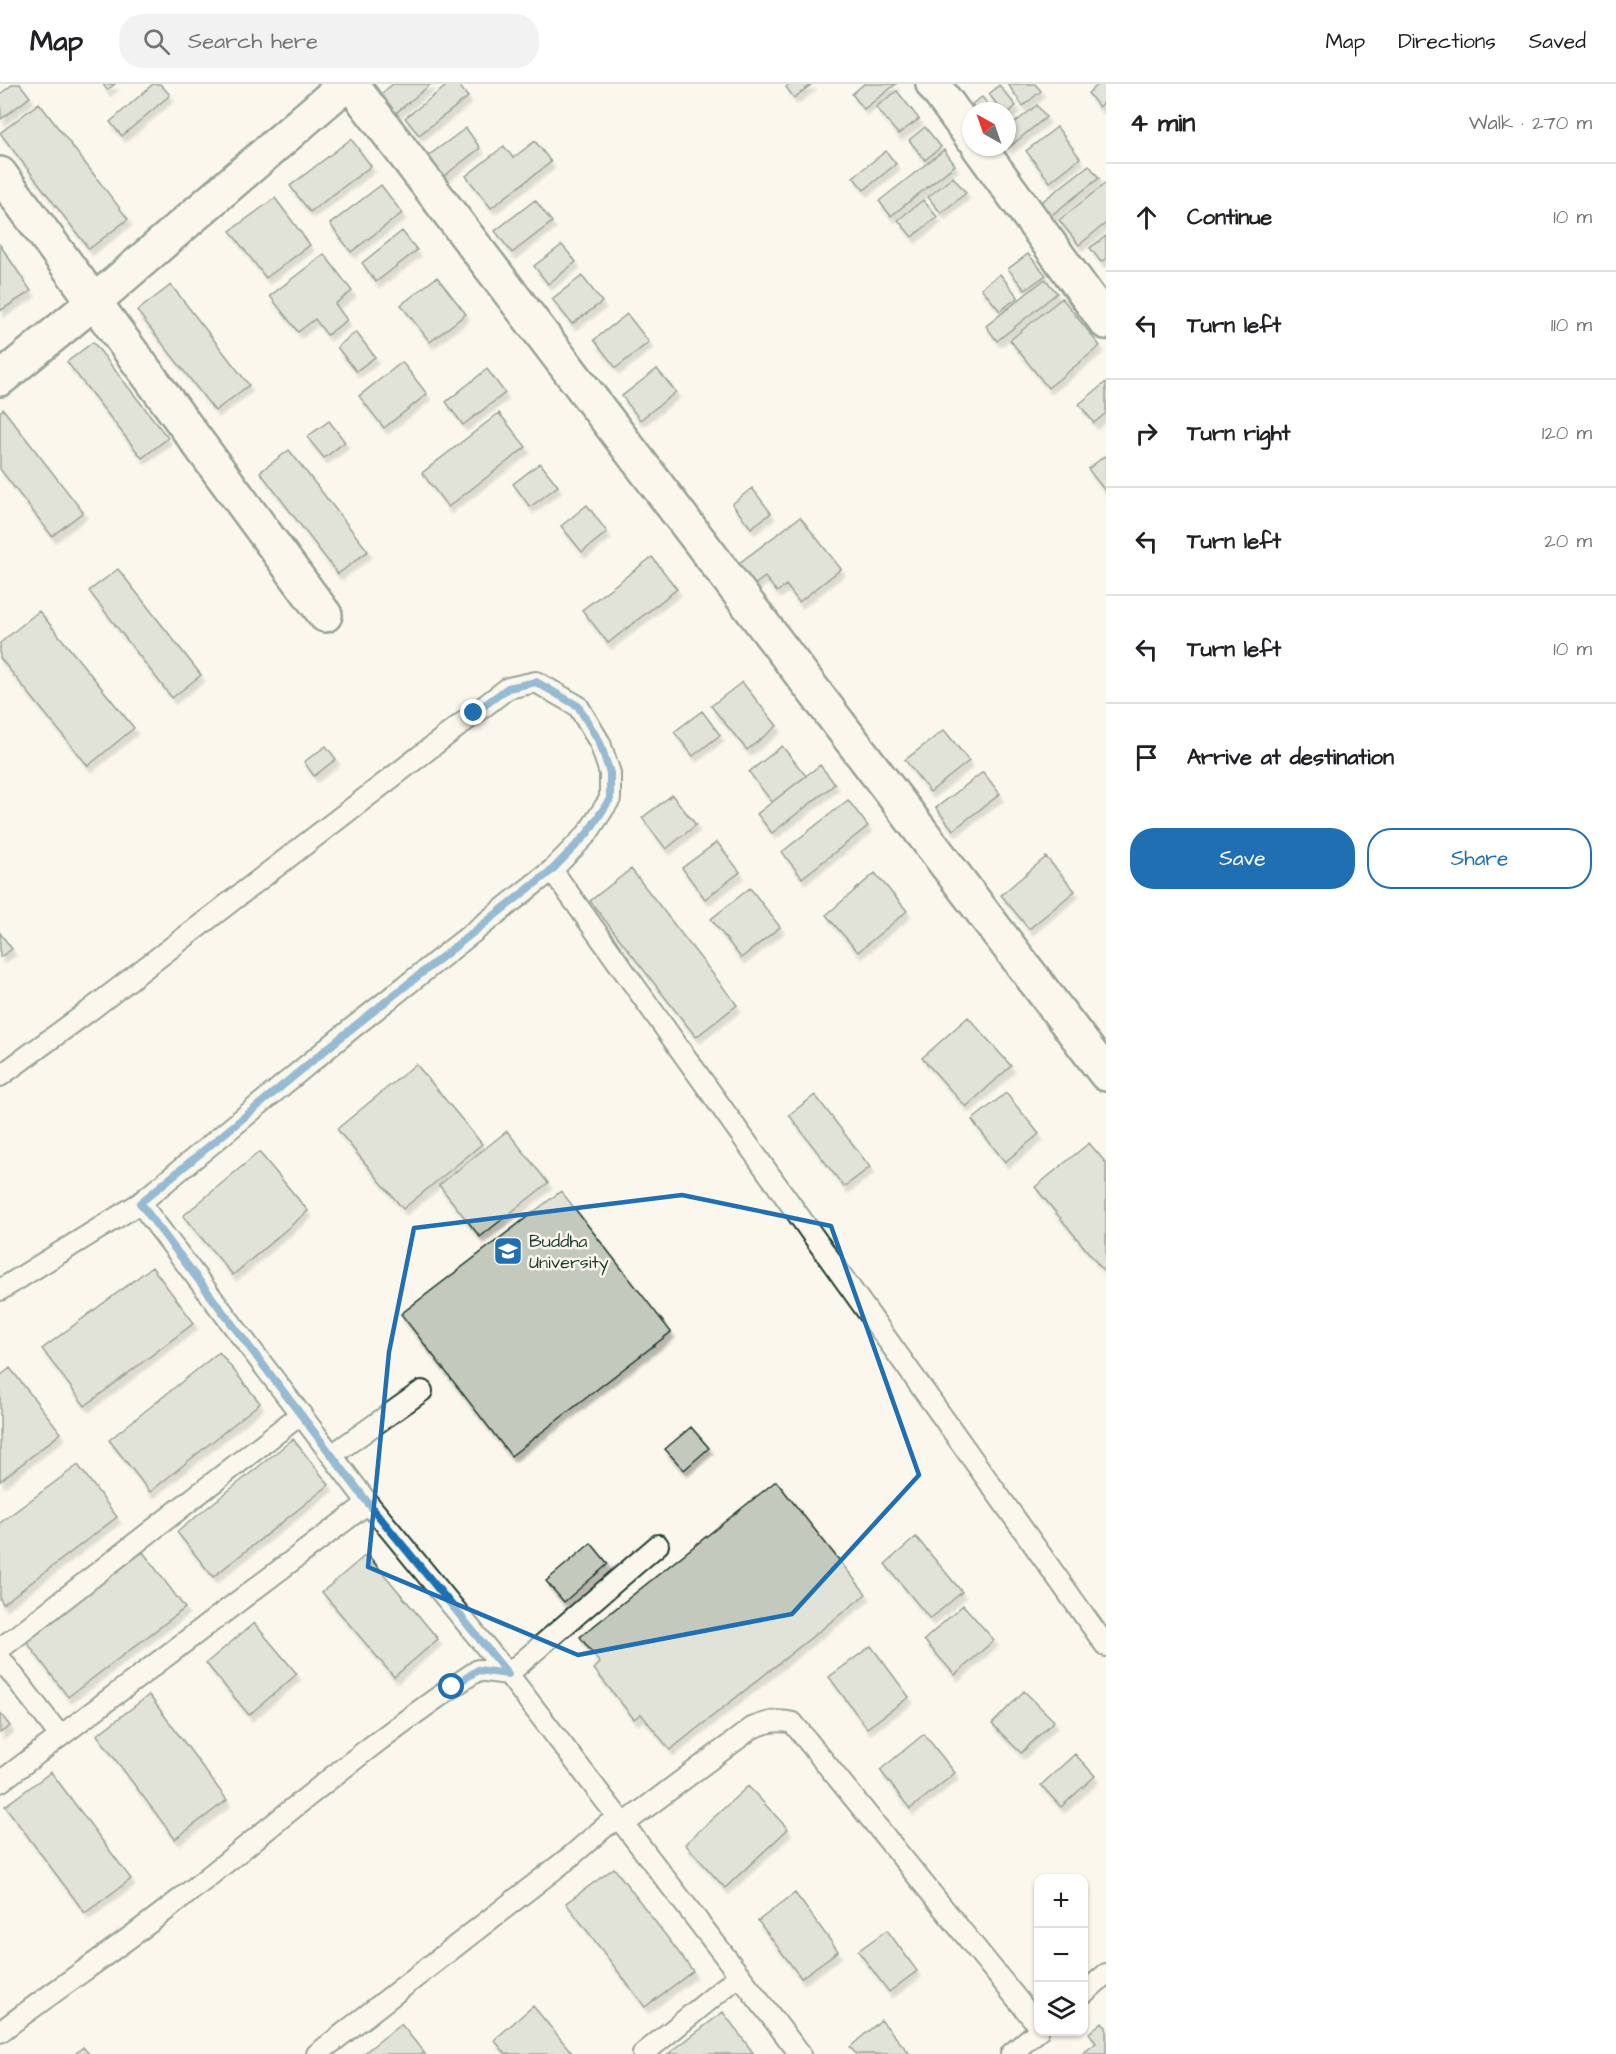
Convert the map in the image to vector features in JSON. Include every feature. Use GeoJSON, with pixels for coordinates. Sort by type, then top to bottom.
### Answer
{"type":"FeatureCollection","features":[{"type":"Feature","properties":{"kind":"street"},"geometry":{"type":"LineString","coordinates":[[0,379],[349,84],[1106,1074]]}},
{"type":"Feature","properties":{"kind":"street"},"geometry":{"type":"LineString","coordinates":[[933,84],[962,124]]}},
{"type":"Feature","properties":{"kind":"street"},"geometry":{"type":"LineString","coordinates":[[986,156],[1106,322]]}},
{"type":"Feature","properties":{"kind":"street"},"geometry":{"type":"LineString","coordinates":[[0,174],[325,615]]}},
{"type":"Feature","properties":{"kind":"lane"},"geometry":{"type":"LineString","coordinates":[[0,1076],[99,1004],[508,688],[536,682],[578,706],[600,743],[610,773],[610,799],[587,834],[552,870],[351,1029],[140,1203],[0,1290]]}},
{"type":"Feature","properties":{"kind":"lane"},"geometry":{"type":"LineString","coordinates":[[552,870],[1106,1646]]}},
{"type":"Feature","properties":{"kind":"lane"},"geometry":{"type":"LineString","coordinates":[[140,1203],[368,1503],[508,1674],[800,2054]]}},
{"type":"Feature","properties":{"kind":"lane"},"geometry":{"type":"LineString","coordinates":[[332,1455],[422,1391]]}},
{"type":"Feature","properties":{"kind":"lane"},"geometry":{"type":"LineString","coordinates":[[0,1649],[301,1414]]}},
{"type":"Feature","properties":{"kind":"lane"},"geometry":{"type":"LineString","coordinates":[[0,1782],[368,1503]]}},
{"type":"Feature","properties":{"kind":"lane"},"geometry":{"type":"LineString","coordinates":[[0,2032],[177,1901],[394,1728],[452,1687],[478,1670],[508,1674],[658,1545]]}},
{"type":"Feature","properties":{"kind":"lane"},"geometry":{"type":"LineString","coordinates":[[0,1658],[60,1736]]}},
{"type":"Feature","properties":{"kind":"lane"},"geometry":{"type":"LineString","coordinates":[[317,2054],[561,1865],[606,1826],[622,1821],[752,1728],[769,1721],[781,1720],[793,1724],[1034,2020]]}},
{"type":"Feature","properties":{"kind":"lane"},"geometry":{"type":"LineString","coordinates":[[1088,1989],[1106,1974]]}},
{"type":"Feature","properties":{"kind":"lane"},"geometry":{"type":"LineString","coordinates":[[642,2054],[740,1975]]}},
{"type":"Feature","properties":{"kind":"lane"},"geometry":{"type":"LineString","coordinates":[[1011,2054],[1034,2034]]}},
{"type":"Feature","properties":{"kind":"highlighted area"},"geometry":{"type":"Polygon","coordinates":[[[682,1195],[831,1226],[919,1475],[792,1614],[578,1655],[368,1567],[389,1352],[414,1228],[682,1195]]]}},
{"type":"Feature","properties":{"kind":"building"},"geometry":{"type":"Polygon","coordinates":[[[13,84],[20,84],[30,97],[1,119],[0,94],[13,84]]]}},
{"type":"Feature","properties":{"kind":"building"},"geometry":{"type":"Polygon","coordinates":[[[103,84],[115,84],[107,90],[103,84]]]}},
{"type":"Feature","properties":{"kind":"building"},"geometry":{"type":"Polygon","coordinates":[[[153,84],[160,84],[170,95],[122,136],[110,122],[153,84]]]}},
{"type":"Feature","properties":{"kind":"building"},"geometry":{"type":"Polygon","coordinates":[[[393,84],[431,84],[392,116],[377,97],[393,84]]]}},
{"type":"Feature","properties":{"kind":"building"},"geometry":{"type":"Polygon","coordinates":[[[449,84],[458,84],[468,97],[419,135],[405,118],[449,84]]]}},
{"type":"Feature","properties":{"kind":"building"},"geometry":{"type":"Polygon","coordinates":[[[789,84],[812,84],[794,98],[786,87],[789,84]]]}},
{"type":"Feature","properties":{"kind":"building"},"geometry":{"type":"Polygon","coordinates":[[[864,84],[896,84],[864,109],[852,94],[864,84]]]}},
{"type":"Feature","properties":{"kind":"building"},"geometry":{"type":"Polygon","coordinates":[[[1008,84],[1035,84],[1041,91],[1023,106],[1008,84]]]}},
{"type":"Feature","properties":{"kind":"building"},"geometry":{"type":"Polygon","coordinates":[[[1099,84],[1106,84],[1106,101],[1099,107],[1088,93],[1099,84]]]}},
{"type":"Feature","properties":{"kind":"building"},"geometry":{"type":"Polygon","coordinates":[[[999,85],[1013,102],[995,102],[989,94],[999,85]]]}},
{"type":"Feature","properties":{"kind":"building"},"geometry":{"type":"Polygon","coordinates":[[[897,91],[919,119],[898,134],[876,107],[897,91]]]}},
{"type":"Feature","properties":{"kind":"building"},"geometry":{"type":"Polygon","coordinates":[[[982,97],[986,102],[975,102],[982,97]]]}},
{"type":"Feature","properties":{"kind":"building"},"geometry":{"type":"Polygon","coordinates":[[[39,103],[128,219],[89,249],[0,133],[39,103]]]}},
{"type":"Feature","properties":{"kind":"building"},"geometry":{"type":"Polygon","coordinates":[[[1037,105],[1046,117],[1016,141],[1016,122],[1037,105]]]}},
{"type":"Feature","properties":{"kind":"building"},"geometry":{"type":"Polygon","coordinates":[[[925,127],[941,147],[925,160],[909,140],[925,127]]]}},
{"type":"Feature","properties":{"kind":"building"},"geometry":{"type":"Polygon","coordinates":[[[1057,127],[1080,158],[1050,182],[1026,151],[1057,127]]]}},
{"type":"Feature","properties":{"kind":"building"},"geometry":{"type":"Polygon","coordinates":[[[466,128],[480,148],[444,176],[428,156],[466,128]]]}},
{"type":"Feature","properties":{"kind":"building"},"geometry":{"type":"Polygon","coordinates":[[[351,139],[371,166],[310,212],[290,186],[351,139]]]}},
{"type":"Feature","properties":{"kind":"building"},"geometry":{"type":"Polygon","coordinates":[[[535,141],[551,162],[491,208],[466,176],[504,146],[513,158],[535,141]]]}},
{"type":"Feature","properties":{"kind":"building"},"geometry":{"type":"Polygon","coordinates":[[[944,150],[955,165],[891,216],[879,201],[944,150]]]}},
{"type":"Feature","properties":{"kind":"building"},"geometry":{"type":"Polygon","coordinates":[[[886,151],[896,164],[864,190],[853,177],[886,151]]]}},
{"type":"Feature","properties":{"kind":"building"},"geometry":{"type":"Polygon","coordinates":[[[1089,165],[1099,178],[1049,217],[1039,204],[1089,165]]]}},
{"type":"Feature","properties":{"kind":"building"},"geometry":{"type":"Polygon","coordinates":[[[953,177],[966,193],[941,213],[928,197],[953,177]]]}},
{"type":"Feature","properties":{"kind":"building"},"geometry":{"type":"Polygon","coordinates":[[[1106,183],[1106,223],[1079,245],[1059,220],[1106,183]]]}},
{"type":"Feature","properties":{"kind":"building"},"geometry":{"type":"Polygon","coordinates":[[[381,185],[402,213],[351,252],[330,224],[381,185]]]}},
{"type":"Feature","properties":{"kind":"building"},"geometry":{"type":"Polygon","coordinates":[[[275,198],[310,245],[266,278],[230,231],[275,198]]]}},
{"type":"Feature","properties":{"kind":"building"},"geometry":{"type":"Polygon","coordinates":[[[535,200],[552,222],[512,253],[495,231],[535,200]]]}},
{"type":"Feature","properties":{"kind":"building"},"geometry":{"type":"Polygon","coordinates":[[[923,200],[937,217],[912,237],[898,220],[923,200]]]}},
{"type":"Feature","properties":{"kind":"building"},"geometry":{"type":"Polygon","coordinates":[[[402,231],[417,250],[376,282],[362,263],[402,231]]]}},
{"type":"Feature","properties":{"kind":"building"},"geometry":{"type":"Polygon","coordinates":[[[1106,236],[1106,258],[1101,262],[1090,248],[1106,236]]]}},
{"type":"Feature","properties":{"kind":"building"},"geometry":{"type":"Polygon","coordinates":[[[0,245],[31,291],[0,311],[0,245]]]}},
{"type":"Feature","properties":{"kind":"building"},"geometry":{"type":"Polygon","coordinates":[[[562,245],[576,262],[548,284],[534,266],[562,245]]]}},
{"type":"Feature","properties":{"kind":"building"},"geometry":{"type":"Polygon","coordinates":[[[324,254],[352,291],[335,304],[347,320],[327,335],[315,319],[298,332],[270,296],[324,254]]]}},
{"type":"Feature","properties":{"kind":"building"},"geometry":{"type":"Polygon","coordinates":[[[1028,254],[1046,275],[1025,290],[1008,269],[1028,254]]]}},
{"type":"Feature","properties":{"kind":"building"},"geometry":{"type":"Polygon","coordinates":[[[1000,274],[1018,297],[1000,311],[981,288],[1000,274]]]}},
{"type":"Feature","properties":{"kind":"building"},"geometry":{"type":"Polygon","coordinates":[[[582,276],[602,302],[572,324],[552,299],[582,276]]]}},
{"type":"Feature","properties":{"kind":"building"},"geometry":{"type":"Polygon","coordinates":[[[437,277],[466,314],[430,342],[401,305],[437,277]]]}},
{"type":"Feature","properties":{"kind":"building"},"geometry":{"type":"Polygon","coordinates":[[[1045,279],[1057,293],[997,341],[986,326],[1045,279]]]}},
{"type":"Feature","properties":{"kind":"building"},"geometry":{"type":"Polygon","coordinates":[[[171,285],[249,385],[215,411],[137,311],[171,285]]]}},
{"type":"Feature","properties":{"kind":"building"},"geometry":{"type":"Polygon","coordinates":[[[1062,298],[1100,346],[1048,388],[1010,340],[1062,298]]]}},
{"type":"Feature","properties":{"kind":"building"},"geometry":{"type":"Polygon","coordinates":[[[627,314],[649,342],[616,368],[594,340],[627,314]]]}},
{"type":"Feature","properties":{"kind":"building"},"geometry":{"type":"Polygon","coordinates":[[[356,332],[375,357],[356,371],[337,347],[356,332]]]}},
{"type":"Feature","properties":{"kind":"building"},"geometry":{"type":"Polygon","coordinates":[[[93,342],[168,438],[142,458],[67,362],[93,342]]]}},
{"type":"Feature","properties":{"kind":"building"},"geometry":{"type":"Polygon","coordinates":[[[402,362],[427,394],[384,428],[359,396],[402,362]]]}},
{"type":"Feature","properties":{"kind":"building"},"geometry":{"type":"Polygon","coordinates":[[[487,369],[505,393],[463,425],[446,402],[487,369]]]}},
{"type":"Feature","properties":{"kind":"building"},"geometry":{"type":"Polygon","coordinates":[[[657,369],[676,392],[640,420],[622,396],[657,369]]]}},
{"type":"Feature","properties":{"kind":"building"},"geometry":{"type":"Polygon","coordinates":[[[1106,382],[1106,413],[1094,423],[1079,404],[1106,382]]]}},
{"type":"Feature","properties":{"kind":"building"},"geometry":{"type":"Polygon","coordinates":[[[3,409],[83,512],[52,536],[0,469],[0,412],[3,409]]]}},
{"type":"Feature","properties":{"kind":"building"},"geometry":{"type":"Polygon","coordinates":[[[499,413],[526,447],[448,507],[422,473],[499,413]]]}},
{"type":"Feature","properties":{"kind":"building"},"geometry":{"type":"Polygon","coordinates":[[[329,421],[345,442],[324,458],[307,437],[329,421]]]}},
{"type":"Feature","properties":{"kind":"building"},"geometry":{"type":"Polygon","coordinates":[[[289,450],[368,551],[338,574],[260,472],[289,450]]]}},
{"type":"Feature","properties":{"kind":"building"},"geometry":{"type":"Polygon","coordinates":[[[1106,455],[1106,492],[1088,469],[1106,455]]]}},
{"type":"Feature","properties":{"kind":"building"},"geometry":{"type":"Polygon","coordinates":[[[540,463],[558,486],[530,507],[513,484],[540,463]]]}},
{"type":"Feature","properties":{"kind":"building"},"geometry":{"type":"Polygon","coordinates":[[[752,488],[771,513],[751,528],[732,504],[752,488]]]}},
{"type":"Feature","properties":{"kind":"building"},"geometry":{"type":"Polygon","coordinates":[[[587,505],[607,532],[582,552],[561,526],[587,505]]]}},
{"type":"Feature","properties":{"kind":"building"},"geometry":{"type":"Polygon","coordinates":[[[800,517],[841,569],[799,602],[786,585],[777,592],[765,577],[754,585],[738,564],[800,517]]]}},
{"type":"Feature","properties":{"kind":"building"},"geometry":{"type":"Polygon","coordinates":[[[652,557],[677,589],[608,643],[582,610],[652,557]]]}},
{"type":"Feature","properties":{"kind":"building"},"geometry":{"type":"Polygon","coordinates":[[[118,569],[201,675],[172,698],[89,591],[118,569]]]}},
{"type":"Feature","properties":{"kind":"building"},"geometry":{"type":"Polygon","coordinates":[[[39,611],[134,728],[88,766],[0,658],[0,643],[39,611]]]}},
{"type":"Feature","properties":{"kind":"building"},"geometry":{"type":"Polygon","coordinates":[[[742,682],[777,726],[747,750],[711,706],[742,682]]]}},
{"type":"Feature","properties":{"kind":"building"},"geometry":{"type":"Polygon","coordinates":[[[702,711],[720,735],[693,756],[674,732],[702,711]]]}},
{"type":"Feature","properties":{"kind":"building"},"geometry":{"type":"Polygon","coordinates":[[[944,730],[969,761],[930,792],[905,760],[944,730]]]}},
{"type":"Feature","properties":{"kind":"building"},"geometry":{"type":"Polygon","coordinates":[[[326,746],[336,759],[314,776],[304,762],[326,746]]]}},
{"type":"Feature","properties":{"kind":"building"},"geometry":{"type":"Polygon","coordinates":[[[782,746],[806,776],[772,802],[749,772],[782,746]]]}},
{"type":"Feature","properties":{"kind":"building"},"geometry":{"type":"Polygon","coordinates":[[[820,765],[835,784],[772,833],[757,814],[820,765]]]}},
{"type":"Feature","properties":{"kind":"building"},"geometry":{"type":"Polygon","coordinates":[[[983,772],[1000,794],[953,830],[936,808],[983,772]]]}},
{"type":"Feature","properties":{"kind":"building"},"geometry":{"type":"Polygon","coordinates":[[[672,795],[696,825],[666,849],[642,818],[672,795]]]}},
{"type":"Feature","properties":{"kind":"building"},"geometry":{"type":"Polygon","coordinates":[[[848,800],[868,826],[802,878],[782,852],[848,800]]]}},
{"type":"Feature","properties":{"kind":"building"},"geometry":{"type":"Polygon","coordinates":[[[717,842],[740,872],[705,899],[682,868],[717,842]]]}},
{"type":"Feature","properties":{"kind":"building"},"geometry":{"type":"Polygon","coordinates":[[[1046,857],[1075,891],[1029,929],[1001,895],[1046,857]]]}},
{"type":"Feature","properties":{"kind":"building"},"geometry":{"type":"Polygon","coordinates":[[[631,869],[737,1005],[696,1037],[590,901],[631,869]]]}},
{"type":"Feature","properties":{"kind":"building"},"geometry":{"type":"Polygon","coordinates":[[[875,873],[907,911],[858,952],[826,915],[875,873]]]}},
{"type":"Feature","properties":{"kind":"building"},"geometry":{"type":"Polygon","coordinates":[[[750,888],[780,927],[741,958],[711,919],[750,888]]]}},
{"type":"Feature","properties":{"kind":"building"},"geometry":{"type":"Polygon","coordinates":[[[0,933],[12,949],[0,957],[0,933]]]}},
{"type":"Feature","properties":{"kind":"building"},"geometry":{"type":"Polygon","coordinates":[[[968,1017],[1011,1066],[966,1107],[922,1058],[968,1017]]]}},
{"type":"Feature","properties":{"kind":"building"},"geometry":{"type":"Polygon","coordinates":[[[416,1064],[482,1144],[403,1209],[337,1129],[416,1064]]]}},
{"type":"Feature","properties":{"kind":"building"},"geometry":{"type":"Polygon","coordinates":[[[1006,1093],[1039,1134],[1005,1162],[972,1120],[1006,1093]]]}},
{"type":"Feature","properties":{"kind":"building"},"geometry":{"type":"Polygon","coordinates":[[[815,1095],[870,1167],[844,1187],[789,1115],[815,1095]]]}},
{"type":"Feature","properties":{"kind":"building"},"geometry":{"type":"Polygon","coordinates":[[[507,1131],[548,1183],[480,1237],[439,1185],[507,1131]]]}},
{"type":"Feature","properties":{"kind":"building"},"geometry":{"type":"Polygon","coordinates":[[[1089,1143],[1106,1163],[1106,1274],[1035,1187],[1089,1143]]]}},
{"type":"Feature","properties":{"kind":"building"},"geometry":{"type":"Polygon","coordinates":[[[259,1152],[308,1211],[233,1275],[183,1216],[259,1152]]]}},
{"type":"Feature","properties":{"kind":"building"},"geometry":{"type":"Polygon","coordinates":[[[561,1191],[671,1332],[511,1456],[401,1314],[561,1191]]]}},
{"type":"Feature","properties":{"kind":"building"},"geometry":{"type":"Polygon","coordinates":[[[152,1267],[194,1323],[85,1406],[42,1349],[152,1267]]]}},
{"type":"Feature","properties":{"kind":"building"},"geometry":{"type":"Polygon","coordinates":[[[219,1352],[260,1403],[150,1492],[109,1440],[219,1352]]]}},
{"type":"Feature","properties":{"kind":"building"},"geometry":{"type":"Polygon","coordinates":[[[10,1368],[61,1433],[0,1481],[0,1376],[10,1368]]]}},
{"type":"Feature","properties":{"kind":"building"},"geometry":{"type":"Polygon","coordinates":[[[691,1427],[709,1448],[684,1470],[665,1449],[691,1427]]]}},
{"type":"Feature","properties":{"kind":"building"},"geometry":{"type":"Polygon","coordinates":[[[293,1439],[329,1485],[213,1577],[177,1532],[293,1439]]]}},
{"type":"Feature","properties":{"kind":"building"},"geometry":{"type":"Polygon","coordinates":[[[78,1465],[117,1517],[3,1604],[0,1599],[0,1523],[78,1465]]]}},
{"type":"Feature","properties":{"kind":"building"},"geometry":{"type":"Polygon","coordinates":[[[776,1481],[866,1594],[670,1750],[641,1714],[634,1719],[594,1669],[600,1663],[580,1637],[776,1481]]]}},
{"type":"Feature","properties":{"kind":"building"},"geometry":{"type":"Polygon","coordinates":[[[916,1537],[962,1592],[930,1619],[885,1564],[916,1537]]]}},
{"type":"Feature","properties":{"kind":"building"},"geometry":{"type":"Polygon","coordinates":[[[591,1543],[608,1564],[564,1602],[546,1581],[591,1543]]]}},
{"type":"Feature","properties":{"kind":"building"},"geometry":{"type":"Polygon","coordinates":[[[143,1552],[185,1608],[68,1697],[25,1640],[143,1552]]]}},
{"type":"Feature","properties":{"kind":"building"},"geometry":{"type":"Polygon","coordinates":[[[367,1554],[438,1639],[394,1677],[322,1592],[367,1554]]]}},
{"type":"Feature","properties":{"kind":"building"},"geometry":{"type":"Polygon","coordinates":[[[963,1605],[994,1640],[955,1675],[924,1640],[963,1605]]]}},
{"type":"Feature","properties":{"kind":"building"},"geometry":{"type":"Polygon","coordinates":[[[254,1623],[297,1674],[249,1715],[206,1663],[254,1623]]]}},
{"type":"Feature","properties":{"kind":"building"},"geometry":{"type":"Polygon","coordinates":[[[871,1646],[909,1697],[867,1728],[829,1677],[871,1646]]]}},
{"type":"Feature","properties":{"kind":"building"},"geometry":{"type":"Polygon","coordinates":[[[1024,1691],[1054,1721],[1021,1753],[992,1724],[1024,1691]]]}},
{"type":"Feature","properties":{"kind":"building"},"geometry":{"type":"Polygon","coordinates":[[[149,1695],[227,1800],[175,1839],[97,1735],[149,1695]]]}},
{"type":"Feature","properties":{"kind":"building"},"geometry":{"type":"Polygon","coordinates":[[[0,1713],[10,1726],[0,1733],[0,1713]]]}},
{"type":"Feature","properties":{"kind":"building"},"geometry":{"type":"Polygon","coordinates":[[[924,1734],[955,1773],[910,1809],[880,1770],[924,1734]]]}},
{"type":"Feature","properties":{"kind":"building"},"geometry":{"type":"Polygon","coordinates":[[[1075,1754],[1095,1776],[1061,1807],[1041,1785],[1075,1754]]]}},
{"type":"Feature","properties":{"kind":"building"},"geometry":{"type":"Polygon","coordinates":[[[51,1772],[131,1879],[85,1913],[5,1806],[51,1772]]]}},
{"type":"Feature","properties":{"kind":"building"},"geometry":{"type":"Polygon","coordinates":[[[748,1786],[788,1829],[725,1888],[685,1844],[748,1786]]]}},
{"type":"Feature","properties":{"kind":"building"},"geometry":{"type":"Polygon","coordinates":[[[614,1868],[693,1971],[645,2007],[566,1903],[614,1868]]]}},
{"type":"Feature","properties":{"kind":"building"},"geometry":{"type":"Polygon","coordinates":[[[795,1893],[838,1951],[801,1978],[758,1921],[795,1893]]]}},
{"type":"Feature","properties":{"kind":"building"},"geometry":{"type":"Polygon","coordinates":[[[887,1930],[917,1971],[889,1992],[858,1951],[887,1930]]]}},
{"type":"Feature","properties":{"kind":"building"},"geometry":{"type":"Polygon","coordinates":[[[533,2006],[573,2054],[506,2054],[494,2040],[533,2006]]]}},
{"type":"Feature","properties":{"kind":"building"},"geometry":{"type":"Polygon","coordinates":[[[723,2012],[754,2054],[668,2054],[723,2012]]]}},
{"type":"Feature","properties":{"kind":"building"},"geometry":{"type":"Polygon","coordinates":[[[881,2020],[910,2054],[856,2054],[850,2047],[881,2020]]]}},
{"type":"Feature","properties":{"kind":"building"},"geometry":{"type":"Polygon","coordinates":[[[1102,2022],[1106,2027],[1106,2054],[1082,2054],[1096,2043],[1089,2033],[1102,2022]]]}},
{"type":"Feature","properties":{"kind":"building"},"geometry":{"type":"Polygon","coordinates":[[[401,2024],[425,2054],[363,2054],[401,2024]]]}},
{"type":"Feature","properties":{"kind":"building"},"geometry":{"type":"Polygon","coordinates":[[[83,2047],[89,2054],[75,2054],[83,2047]]]}},
{"type":"Feature","properties":{"kind":"place","name":"Buddha University"},"geometry":{"type":"Point","coordinates":[508,1251]}},
{"type":"Feature","properties":{"kind":"route"},"geometry":{"type":"LineString","coordinates":[[452,1687],[478,1670],[508,1674],[368,1503],[140,1203],[351,1029],[552,870],[587,834],[610,799],[610,773],[600,743],[578,706],[536,682],[508,688],[474,713]]}}]}
